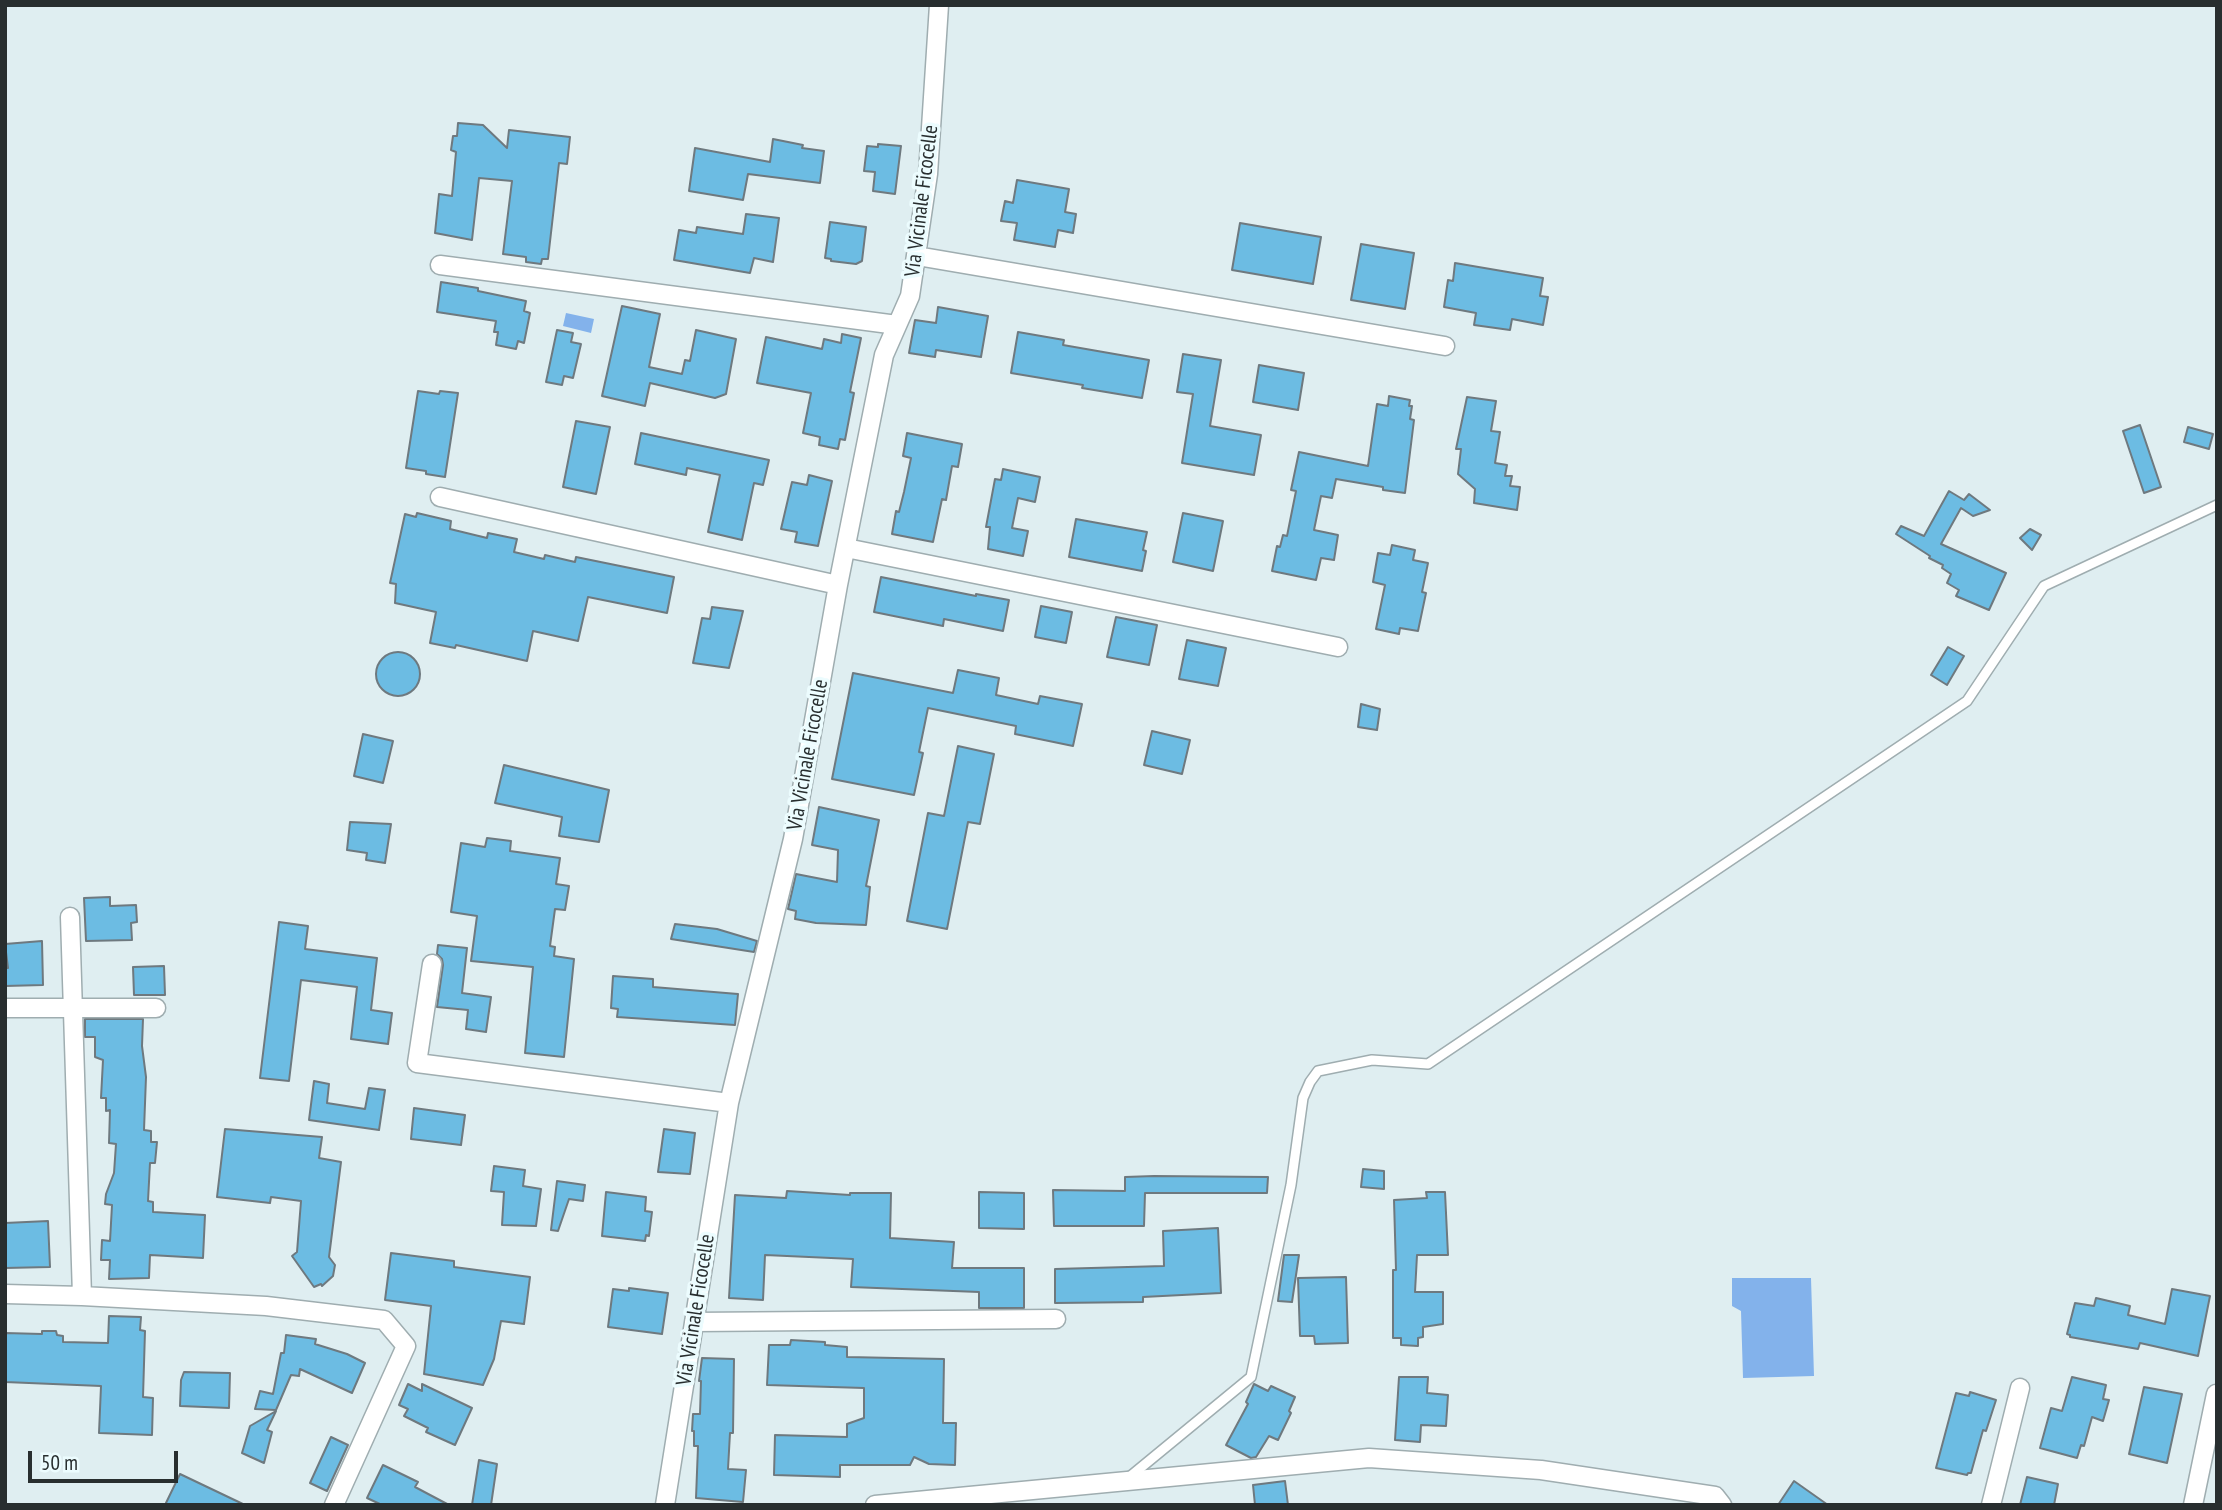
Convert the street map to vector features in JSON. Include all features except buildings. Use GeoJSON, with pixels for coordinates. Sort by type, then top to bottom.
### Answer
{"type":"FeatureCollection","features":[{"type":"Feature","properties":{"kind":"street","name":"Via Vicinale Ficocelle"},"geometry":{"type":"LineString","coordinates":[[665,1505],[729,1103],[793,839],[838,585],[884,355],[910,296],[928,174],[939,5]]}},
{"type":"Feature","properties":{"kind":"street"},"geometry":{"type":"LineString","coordinates":[[916,256],[1445,346]]}},
{"type":"Feature","properties":{"kind":"street"},"geometry":{"type":"LineString","coordinates":[[440,265],[897,325]]}},
{"type":"Feature","properties":{"kind":"street"},"geometry":{"type":"LineString","coordinates":[[440,496],[838,585]]}},
{"type":"Feature","properties":{"kind":"street"},"geometry":{"type":"LineString","coordinates":[[846,548],[1338,648]]}},
{"type":"Feature","properties":{"kind":"street"},"geometry":{"type":"LineString","coordinates":[[70,916],[82,1296]]}},
{"type":"Feature","properties":{"kind":"street"},"geometry":{"type":"LineString","coordinates":[[432,964],[417,1063],[729,1103]]}},
{"type":"Feature","properties":{"kind":"street"},"geometry":{"type":"LineString","coordinates":[[5,1008],[156,1008]]}},
{"type":"Feature","properties":{"kind":"street"},"geometry":{"type":"LineString","coordinates":[[5,1294],[266,1306],[384,1320],[406,1346],[334,1505]]}},
{"type":"Feature","properties":{"kind":"street"},"geometry":{"type":"LineString","coordinates":[[694,1322],[1056,1319]]}},
{"type":"Feature","properties":{"kind":"street"},"geometry":{"type":"LineString","coordinates":[[1991,1505],[2020,1388]]}},
{"type":"Feature","properties":{"kind":"street"},"geometry":{"type":"LineString","coordinates":[[2193,1505],[2216,1394]]}},
{"type":"Feature","properties":{"kind":"street"},"geometry":{"type":"LineString","coordinates":[[875,1505],[1369,1458],[1541,1470],[1715,1496],[1722,1505]]}},
{"type":"Feature","properties":{"kind":"lane"},"geometry":{"type":"LineString","coordinates":[[1126,1480],[1251,1377],[1291,1185],[1303,1098],[1318,1071],[1372,1060],[1428,1064],[1968,701],[2044,586],[2217,505]]}},
{"type":"Feature","properties":{"kind":"water"},"geometry":{"type":"Polygon","coordinates":[[[566,313],[594,319],[591,333],[563,326],[566,313]]]}},
{"type":"Feature","properties":{"kind":"water"},"geometry":{"type":"Polygon","coordinates":[[[1732,1278],[1811,1278],[1814,1376],[1743,1378],[1741,1311],[1732,1306],[1732,1278]]]}}]}
